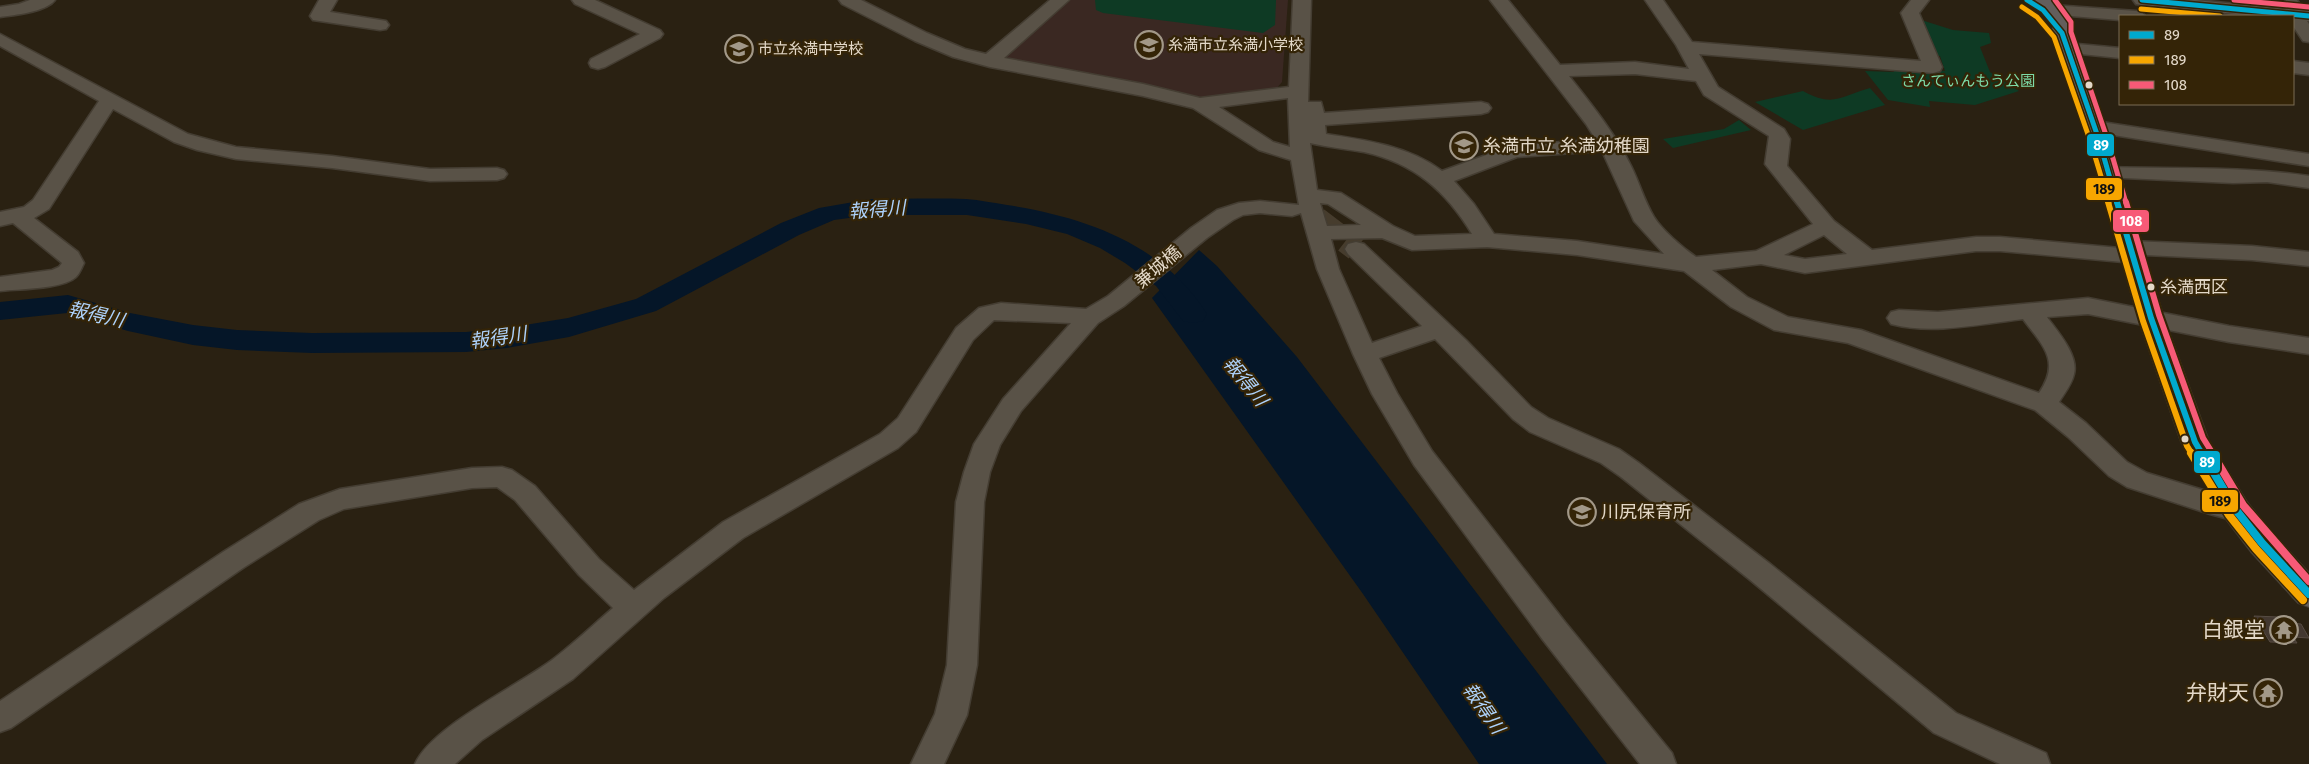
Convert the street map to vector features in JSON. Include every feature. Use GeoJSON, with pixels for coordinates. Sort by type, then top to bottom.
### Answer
{"type":"FeatureCollection","features":[{"type":"Feature","properties":{"kind":"main road"},"geometry":{"type":"LineString","coordinates":[[2027,0],[2056,23],[2095,127],[2151,318],[2195,442],[2236,510],[2262,543],[2309,594]]}},
{"type":"Feature","properties":{"kind":"street"},"geometry":{"type":"LineString","coordinates":[[0,12],[22,8],[46,0]]}},
{"type":"Feature","properties":{"kind":"street"},"geometry":{"type":"LineString","coordinates":[[328,0],[319,16],[380,25]]}},
{"type":"Feature","properties":{"kind":"street"},"geometry":{"type":"LineString","coordinates":[[580,0],[654,34],[598,63]]}},
{"type":"Feature","properties":{"kind":"street"},"geometry":{"type":"LineString","coordinates":[[848,0],[920,37],[959,52],[990,61],[1143,90],[1200,104],[1266,146],[1288,154],[1301,155]]}},
{"type":"Feature","properties":{"kind":"street"},"geometry":{"type":"LineString","coordinates":[[990,61],[1060,0]]}},
{"type":"Feature","properties":{"kind":"street"},"geometry":{"type":"LineString","coordinates":[[1302,0],[1298,94],[1301,155],[1300,203],[1318,233],[1328,269],[1365,354],[1385,394],[1424,458],[1554,631],[1660,764]]}},
{"type":"Feature","properties":{"kind":"street"},"geometry":{"type":"LineString","coordinates":[[1499,0],[1595,122],[1620,164],[1645,221],[1678,256],[1740,302],[1782,324],[1852,336],[2044,404],[2077,430],[2118,469],[2137,480],[2210,504],[2236,510]]}},
{"type":"Feature","properties":{"kind":"street"},"geometry":{"type":"LineString","coordinates":[[1654,0],[1686,47],[1711,91],[1777,133],[1780,139],[1775,164],[1826,226],[1867,258]]}},
{"type":"Feature","properties":{"kind":"street"},"geometry":{"type":"LineString","coordinates":[[1686,47],[1933,67],[1910,13],[1920,0]]}},
{"type":"Feature","properties":{"kind":"street"},"geometry":{"type":"LineString","coordinates":[[2142,0],[2298,10],[2303,35]]}},
{"type":"Feature","properties":{"kind":"street"},"geometry":{"type":"LineString","coordinates":[[2056,23],[2119,17]]}},
{"type":"Feature","properties":{"kind":"street"},"geometry":{"type":"LineString","coordinates":[[2056,23],[2119,53]]}},
{"type":"Feature","properties":{"kind":"street"},"geometry":{"type":"LineString","coordinates":[[0,39],[181,138],[204,146],[236,153],[332,162],[430,175],[497,174]]}},
{"type":"Feature","properties":{"kind":"street"},"geometry":{"type":"LineString","coordinates":[[2294,67],[2309,69]]}},
{"type":"Feature","properties":{"kind":"street"},"geometry":{"type":"LineString","coordinates":[[1553,71],[1636,68],[1702,76]]}},
{"type":"Feature","properties":{"kind":"street"},"geometry":{"type":"LineString","coordinates":[[1200,104],[1298,94],[1314,101],[1316,138],[1401,156],[1440,179],[1468,210],[1487,240]]}},
{"type":"Feature","properties":{"kind":"street"},"geometry":{"type":"LineString","coordinates":[[9,218],[31,212],[41,204],[110,99]]}},
{"type":"Feature","properties":{"kind":"street"},"geometry":{"type":"LineString","coordinates":[[1314,120],[1481,108]]}},
{"type":"Feature","properties":{"kind":"street"},"geometry":{"type":"LineString","coordinates":[[2095,127],[2309,160]]}},
{"type":"Feature","properties":{"kind":"street"},"geometry":{"type":"LineString","coordinates":[[1440,179],[1514,151],[1609,144]]}},
{"type":"Feature","properties":{"kind":"street"},"geometry":{"type":"LineString","coordinates":[[2109,173],[2233,177],[2267,176],[2309,182]]}},
{"type":"Feature","properties":{"kind":"street","name":"兼城橋"},"geometry":{"type":"LineString","coordinates":[[1090,317],[1116,302],[1199,233],[1225,215],[1239,209],[1333,198],[1385,231],[1412,243],[1487,240],[1577,248],[1692,265]]}},
{"type":"Feature","properties":{"kind":"street"},"geometry":{"type":"LineString","coordinates":[[0,284],[57,277],[68,272],[72,263],[70,257],[9,218]]}},
{"type":"Feature","properties":{"kind":"street"},"geometry":{"type":"LineString","coordinates":[[1761,257],[1826,226]]}},
{"type":"Feature","properties":{"kind":"street"},"geometry":{"type":"LineString","coordinates":[[1318,233],[1385,231]]}},
{"type":"Feature","properties":{"kind":"street"},"geometry":{"type":"LineString","coordinates":[[1692,265],[1761,257],[1805,266],[1976,244],[2132,252],[2252,253],[2309,259]]}},
{"type":"Feature","properties":{"kind":"street"},"geometry":{"type":"LineString","coordinates":[[1356,249],[1522,413],[1539,424],[1610,456],[1630,470],[1759,571],[1945,723],[2034,764]]}},
{"type":"Feature","properties":{"kind":"street"},"geometry":{"type":"LineString","coordinates":[[1899,318],[1938,320],[2088,306],[2229,334],[2309,346]]}},
{"type":"Feature","properties":{"kind":"street"},"geometry":{"type":"LineString","coordinates":[[2029,311],[2048,336],[2062,364],[2063,373],[2044,404]]}},
{"type":"Feature","properties":{"kind":"street"},"geometry":{"type":"LineString","coordinates":[[430,764],[471,730],[562,670],[633,608],[733,530],[889,440],[912,417],[964,334],[987,313],[1001,312],[1090,317]]}},
{"type":"Feature","properties":{"kind":"street"},"geometry":{"type":"LineString","coordinates":[[927,764],[952,715],[962,665],[970,502],[977,472],[987,444],[1012,405],[1090,317]]}},
{"type":"Feature","properties":{"kind":"street"},"geometry":{"type":"LineString","coordinates":[[1365,354],[1439,329]]}},
{"type":"Feature","properties":{"kind":"street"},"geometry":{"type":"LineString","coordinates":[[0,718],[250,550],[309,512],[340,499],[472,478],[502,477],[525,493],[589,567],[633,608]]}},
{"type":"Feature","properties":{"kind":"shaded area","name":"糸満市立糸満小学校"},"geometry":{"type":"Polygon","coordinates":[[[1065,0],[1288,0],[1282,82],[1276,89],[1269,91],[1205,98],[1002,59],[1065,0]]]}},
{"type":"Feature","properties":{"kind":"green space"},"geometry":{"type":"Polygon","coordinates":[[[1095,0],[1276,0],[1275,25],[1263,33],[1103,13],[1096,10],[1095,0]]]}},
{"type":"Feature","properties":{"kind":"green space","name":"さんてぃんもう公園"},"geometry":{"type":"Polygon","coordinates":[[[1918,19],[1953,30],[1989,33],[1991,43],[1980,47],[1990,72],[2019,91],[1975,105],[1929,101],[1930,107],[1888,100],[1865,71],[1894,72],[1893,66],[1945,71],[1940,56],[1932,55],[1918,19]]]}},
{"type":"Feature","properties":{"kind":"green space"},"geometry":{"type":"Polygon","coordinates":[[[1870,88],[1885,105],[1803,130],[1755,102],[1803,91],[1822,99],[1830,100],[1870,88]]]}},
{"type":"Feature","properties":{"kind":"green space"},"geometry":{"type":"Polygon","coordinates":[[[1739,120],[1751,130],[1673,148],[1663,139],[1724,129],[1739,120]]]}},
{"type":"Feature","properties":{"kind":"water"},"geometry":{"type":"Polygon","coordinates":[[[1199,250],[1217,266],[1297,357],[1607,764],[1479,764],[1363,594],[1152,298],[1199,250]]]}},
{"type":"Feature","properties":{"kind":"building","name":"白銀堂"},"geometry":{"type":"Polygon","coordinates":[[[2254,616],[2278,617],[2281,622],[2301,624],[2309,638],[2293,637],[2297,643],[2270,642],[2254,616]]]}},
{"type":"Feature","properties":{"kind":"waterway","name":"報得川"},"geometry":{"type":"LineString","coordinates":[[0,311],[68,304],[128,322],[193,335],[237,340],[312,343],[466,342],[507,338],[569,327],[646,305],[790,229],[828,213],[871,207],[967,207],[1026,216],[1076,228],[1109,242],[1135,257],[1166,280],[1193,314]]}},
{"type":"Feature","properties":{"kind":"tunnel"},"geometry":{"type":"LineString","coordinates":[[1317,219],[1356,249]]}},
{"type":"Feature","properties":{"kind":"transit line","name":"89"},"geometry":{"type":"LineString","coordinates":[[2027,0],[2043,10],[2062,33],[2099,140],[2151,318],[2195,442],[2236,510],[2262,543],[2309,594]]}},
{"type":"Feature","properties":{"kind":"transit line","name":"108"},"geometry":{"type":"LineString","coordinates":[[2055,0],[2071,22],[2071,32],[2107,138],[2159,315],[2203,438],[2243,505],[2309,581]]}},
{"type":"Feature","properties":{"kind":"transit line","name":"89"},"geometry":{"type":"LineString","coordinates":[[2142,0],[2309,16]]}},
{"type":"Feature","properties":{"kind":"transit line","name":"108"},"geometry":{"type":"LineString","coordinates":[[2234,0],[2309,7]]}},
{"type":"Feature","properties":{"kind":"transit line","name":"189"},"geometry":{"type":"LineString","coordinates":[[2022,7],[2037,17],[2054,37],[2091,143],[2143,321],[2187,446],[2229,515],[2256,549],[2303,600]]}},
{"type":"Feature","properties":{"kind":"transit line","name":"189"},"geometry":{"type":"LineString","coordinates":[[2141,9],[2209,15]]}},
{"type":"Feature","properties":{"kind":"place","name":"糸満市立糸満小学校"},"geometry":{"type":"Point","coordinates":[1149,45]}},
{"type":"Feature","properties":{"kind":"place","name":"市立糸満中学校"},"geometry":{"type":"Point","coordinates":[739,49]}},
{"type":"Feature","properties":{"kind":"place","name":"糸満市立 糸満幼稚園"},"geometry":{"type":"Point","coordinates":[1464,146]}},
{"type":"Feature","properties":{"kind":"place","name":"糸満西区"},"geometry":{"type":"Point","coordinates":[2151,287]}},
{"type":"Feature","properties":{"kind":"place","name":"川尻保育所"},"geometry":{"type":"Point","coordinates":[1582,512]}},
{"type":"Feature","properties":{"kind":"place","name":"白銀堂"},"geometry":{"type":"Point","coordinates":[2284,630]}},
{"type":"Feature","properties":{"kind":"place","name":"弁財天"},"geometry":{"type":"Point","coordinates":[2268,693]}}]}
